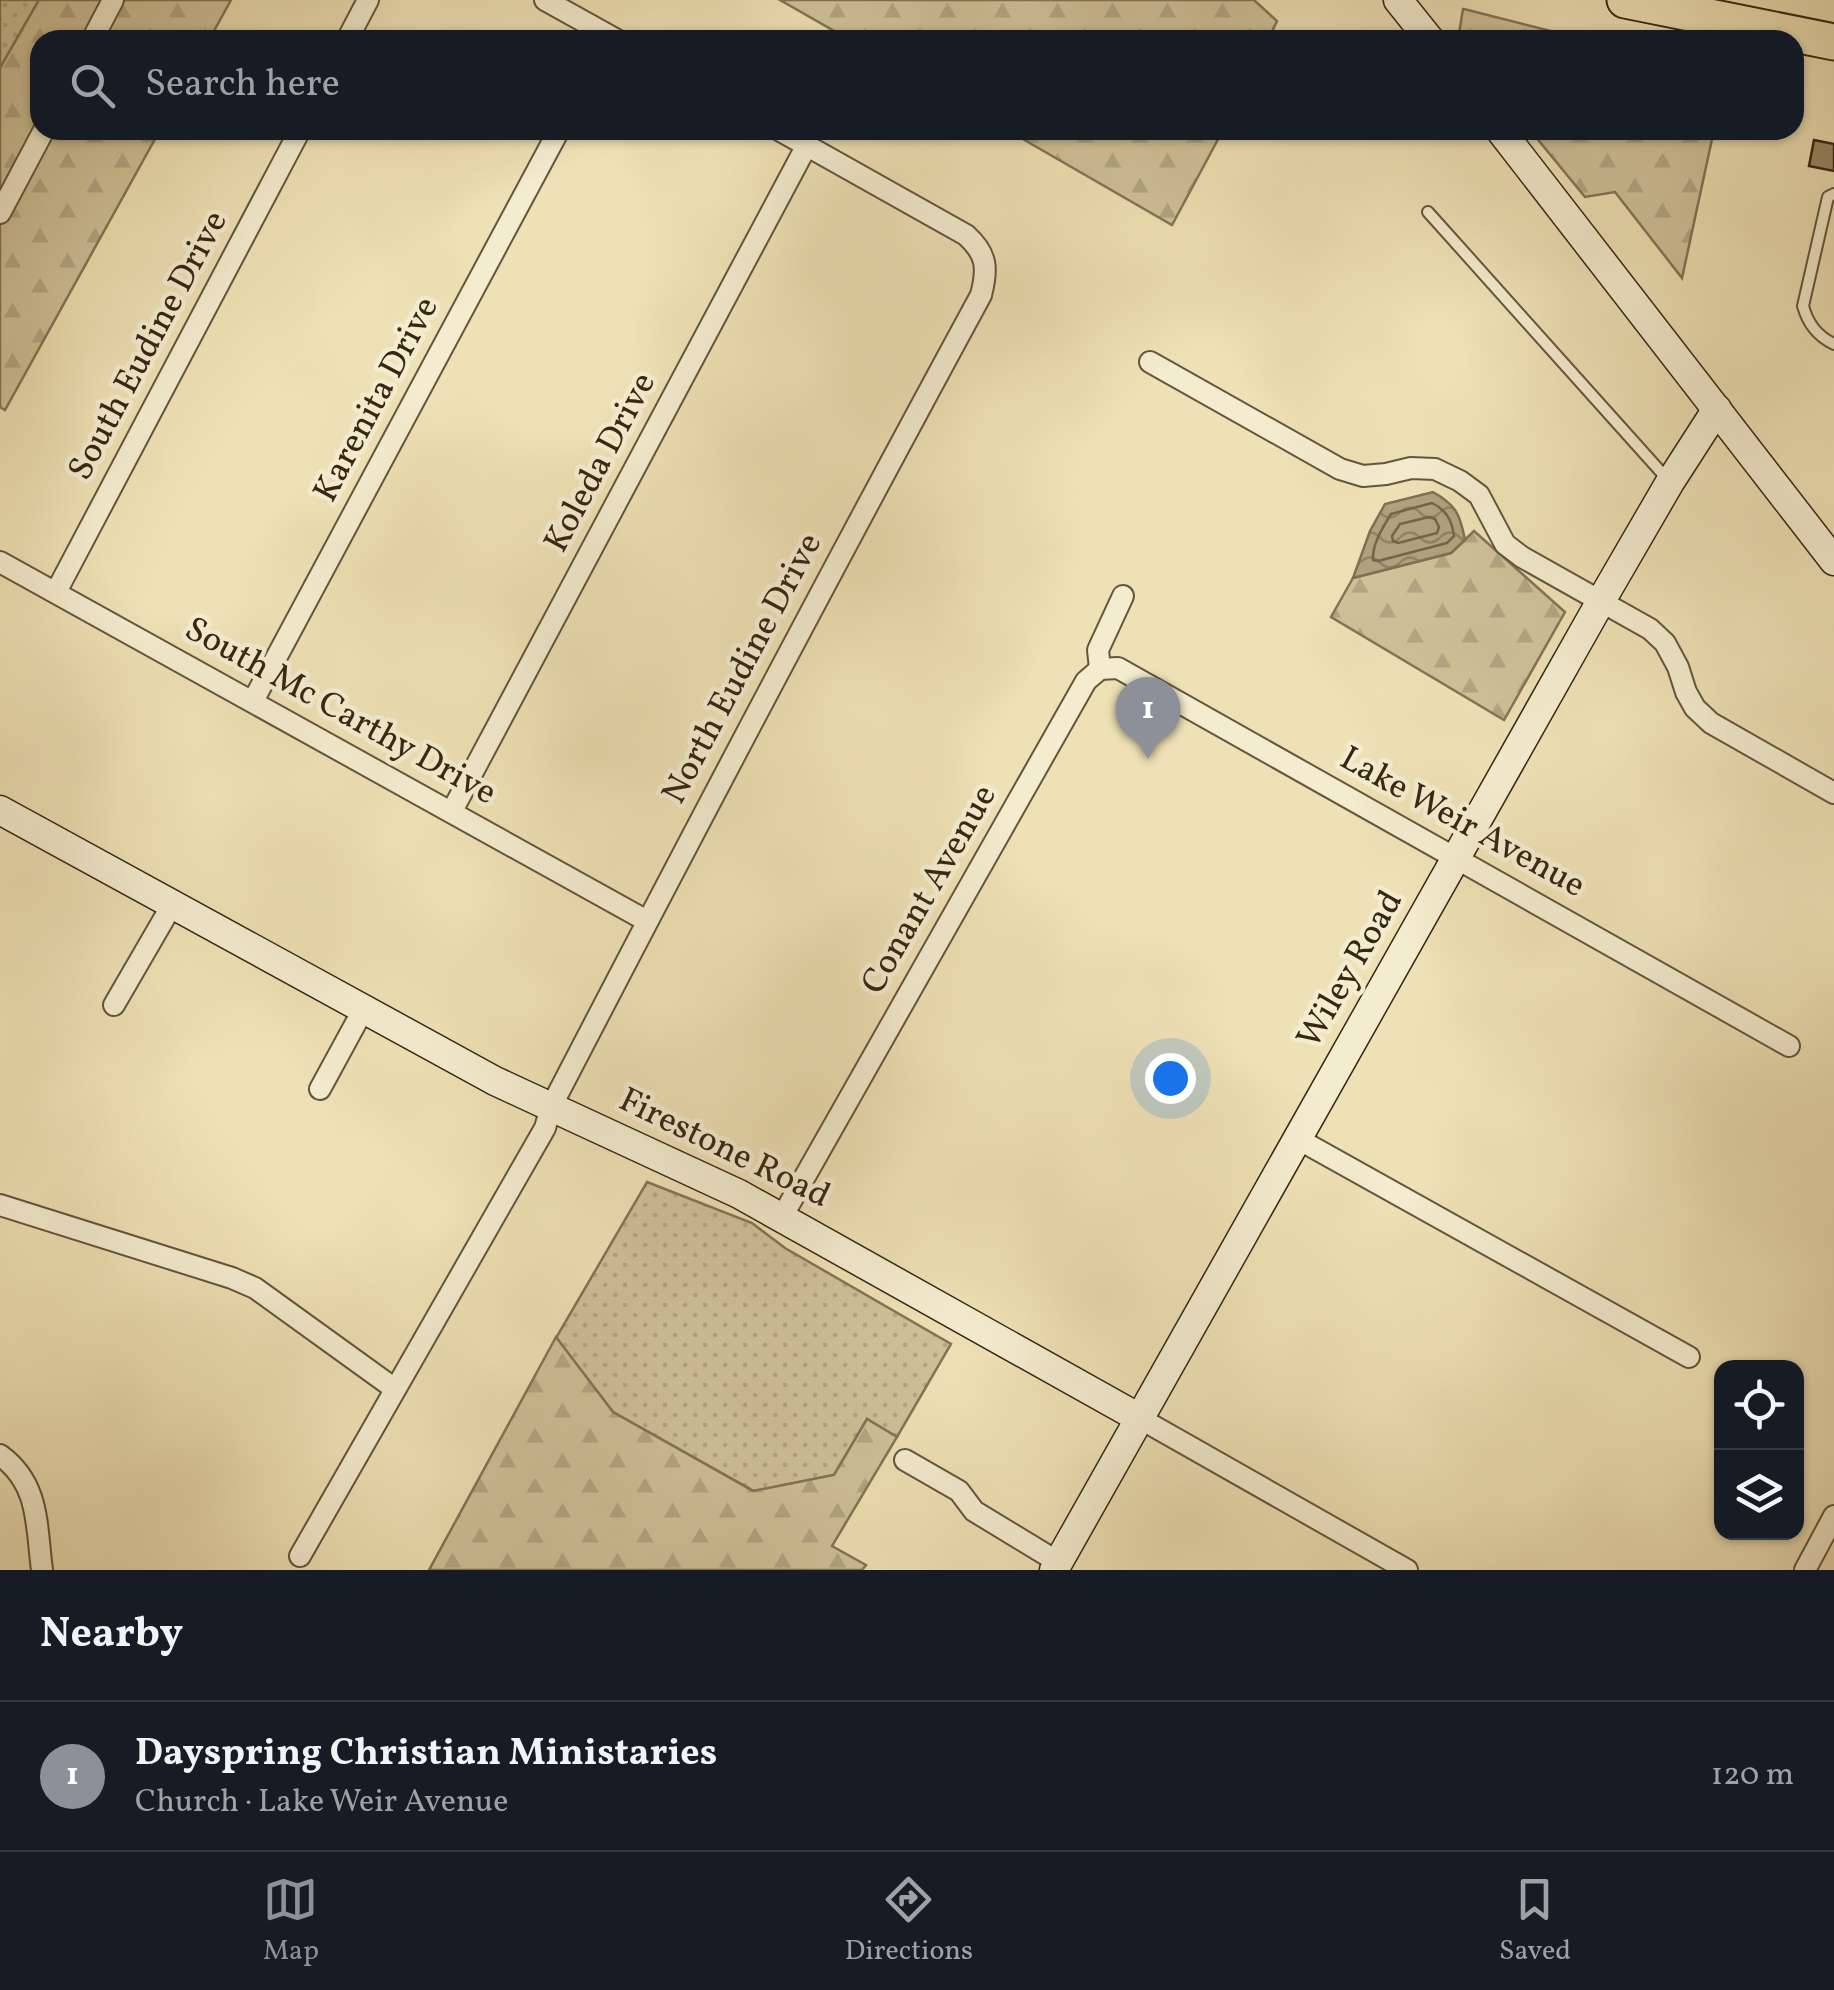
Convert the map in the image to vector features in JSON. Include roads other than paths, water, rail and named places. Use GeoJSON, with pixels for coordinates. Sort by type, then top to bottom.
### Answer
{"type":"FeatureCollection","features":[{"type":"Feature","properties":{"kind":"highway"},"geometry":{"type":"LineString","coordinates":[[1625,0],[1774,30]]}},
{"type":"Feature","properties":{"kind":"highway"},"geometry":{"type":"LineString","coordinates":[[1804,36],[1834,42]]}},
{"type":"Feature","properties":{"kind":"street"},"geometry":{"type":"LineString","coordinates":[[97,30],[113,0]]}},
{"type":"Feature","properties":{"kind":"street"},"geometry":{"type":"LineString","coordinates":[[352,30],[368,0]]}},
{"type":"Feature","properties":{"kind":"street"},"geometry":{"type":"LineString","coordinates":[[545,0],[597,30]]}},
{"type":"Feature","properties":{"kind":"street"},"geometry":{"type":"LineString","coordinates":[[1398,0],[1422,30]]}},
{"type":"Feature","properties":{"kind":"street"},"geometry":{"type":"LineString","coordinates":[[0,213],[39,140]]}},
{"type":"Feature","properties":{"kind":"street","name":"South Eudine Drive"},"geometry":{"type":"LineString","coordinates":[[56,592],[295,140]]}},
{"type":"Feature","properties":{"kind":"street","name":"Karenita Drive"},"geometry":{"type":"LineString","coordinates":[[253,701],[554,140]]}},
{"type":"Feature","properties":{"kind":"street"},"geometry":{"type":"LineString","coordinates":[[798,140],[807,145]]}},
{"type":"Feature","properties":{"kind":"street"},"geometry":{"type":"LineString","coordinates":[[1508,140],[1834,561]]}},
{"type":"Feature","properties":{"kind":"street","name":"North Eudine Drive"},"geometry":{"type":"LineString","coordinates":[[300,1556],[545,1128],[551,1106],[647,921],[981,295],[986,277],[984,260],[978,246],[966,234],[807,145]]}},
{"type":"Feature","properties":{"kind":"street","name":"Koleda Drive"},"geometry":{"type":"LineString","coordinates":[[452,811],[807,145]]}},
{"type":"Feature","properties":{"kind":"street"},"geometry":{"type":"LineString","coordinates":[[1150,362],[1340,469],[1363,476],[1411,468],[1435,469],[1460,480],[1479,495],[1505,544],[1650,629],[1678,666],[1695,708],[1711,722],[1834,794]]}},
{"type":"Feature","properties":{"kind":"street","name":"Wiley Road"},"geometry":{"type":"LineString","coordinates":[[1056,1566],[1602,601],[1716,409]]}},
{"type":"Feature","properties":{"kind":"street","name":"South Mc Carthy Drive"},"geometry":{"type":"LineString","coordinates":[[0,562],[647,921]]}},
{"type":"Feature","properties":{"kind":"street","name":"Conant Avenue"},"geometry":{"type":"LineString","coordinates":[[782,1217],[1086,681],[1100,669],[1098,650],[1123,596]]}},
{"type":"Feature","properties":{"kind":"street","name":"Lake Weir Avenue"},"geometry":{"type":"LineString","coordinates":[[1100,669],[1118,668],[1789,1046]]}},
{"type":"Feature","properties":{"kind":"street","name":"Firestone Road"},"geometry":{"type":"LineString","coordinates":[[0,810],[495,1081],[782,1217],[1407,1570]]}},
{"type":"Feature","properties":{"kind":"street"},"geometry":{"type":"LineString","coordinates":[[114,1005],[172,905]]}},
{"type":"Feature","properties":{"kind":"street"},"geometry":{"type":"LineString","coordinates":[[320,1089],[364,1010]]}},
{"type":"Feature","properties":{"kind":"street"},"geometry":{"type":"LineString","coordinates":[[1298,1140],[1689,1356]]}},
{"type":"Feature","properties":{"kind":"street"},"geometry":{"type":"LineString","coordinates":[[0,1204],[256,1288],[395,1389]]}},
{"type":"Feature","properties":{"kind":"street"},"geometry":{"type":"LineString","coordinates":[[0,1455],[17,1468],[27,1484],[42,1570]]}},
{"type":"Feature","properties":{"kind":"street"},"geometry":{"type":"LineString","coordinates":[[905,1460],[958,1491],[974,1511],[1056,1566]]}},
{"type":"Feature","properties":{"kind":"street"},"geometry":{"type":"LineString","coordinates":[[1804,1570],[1834,1516]]}},
{"type":"Feature","properties":{"kind":"lane"},"geometry":{"type":"LineString","coordinates":[[1834,194],[1828,197],[1803,306],[1816,332],[1834,344]]}},
{"type":"Feature","properties":{"kind":"lane"},"geometry":{"type":"LineString","coordinates":[[1428,212],[1670,482]]}},
{"type":"Feature","properties":{"kind":"water"},"geometry":{"type":"Polygon","coordinates":[[[1433,492],[1456,511],[1465,540],[1451,553],[1353,578],[1370,531],[1385,504],[1433,492]]]}},
{"type":"Feature","properties":{"kind":"place","name":"Dayspring Christian Ministaries"},"geometry":{"type":"Point","coordinates":[1148,759]}}]}
